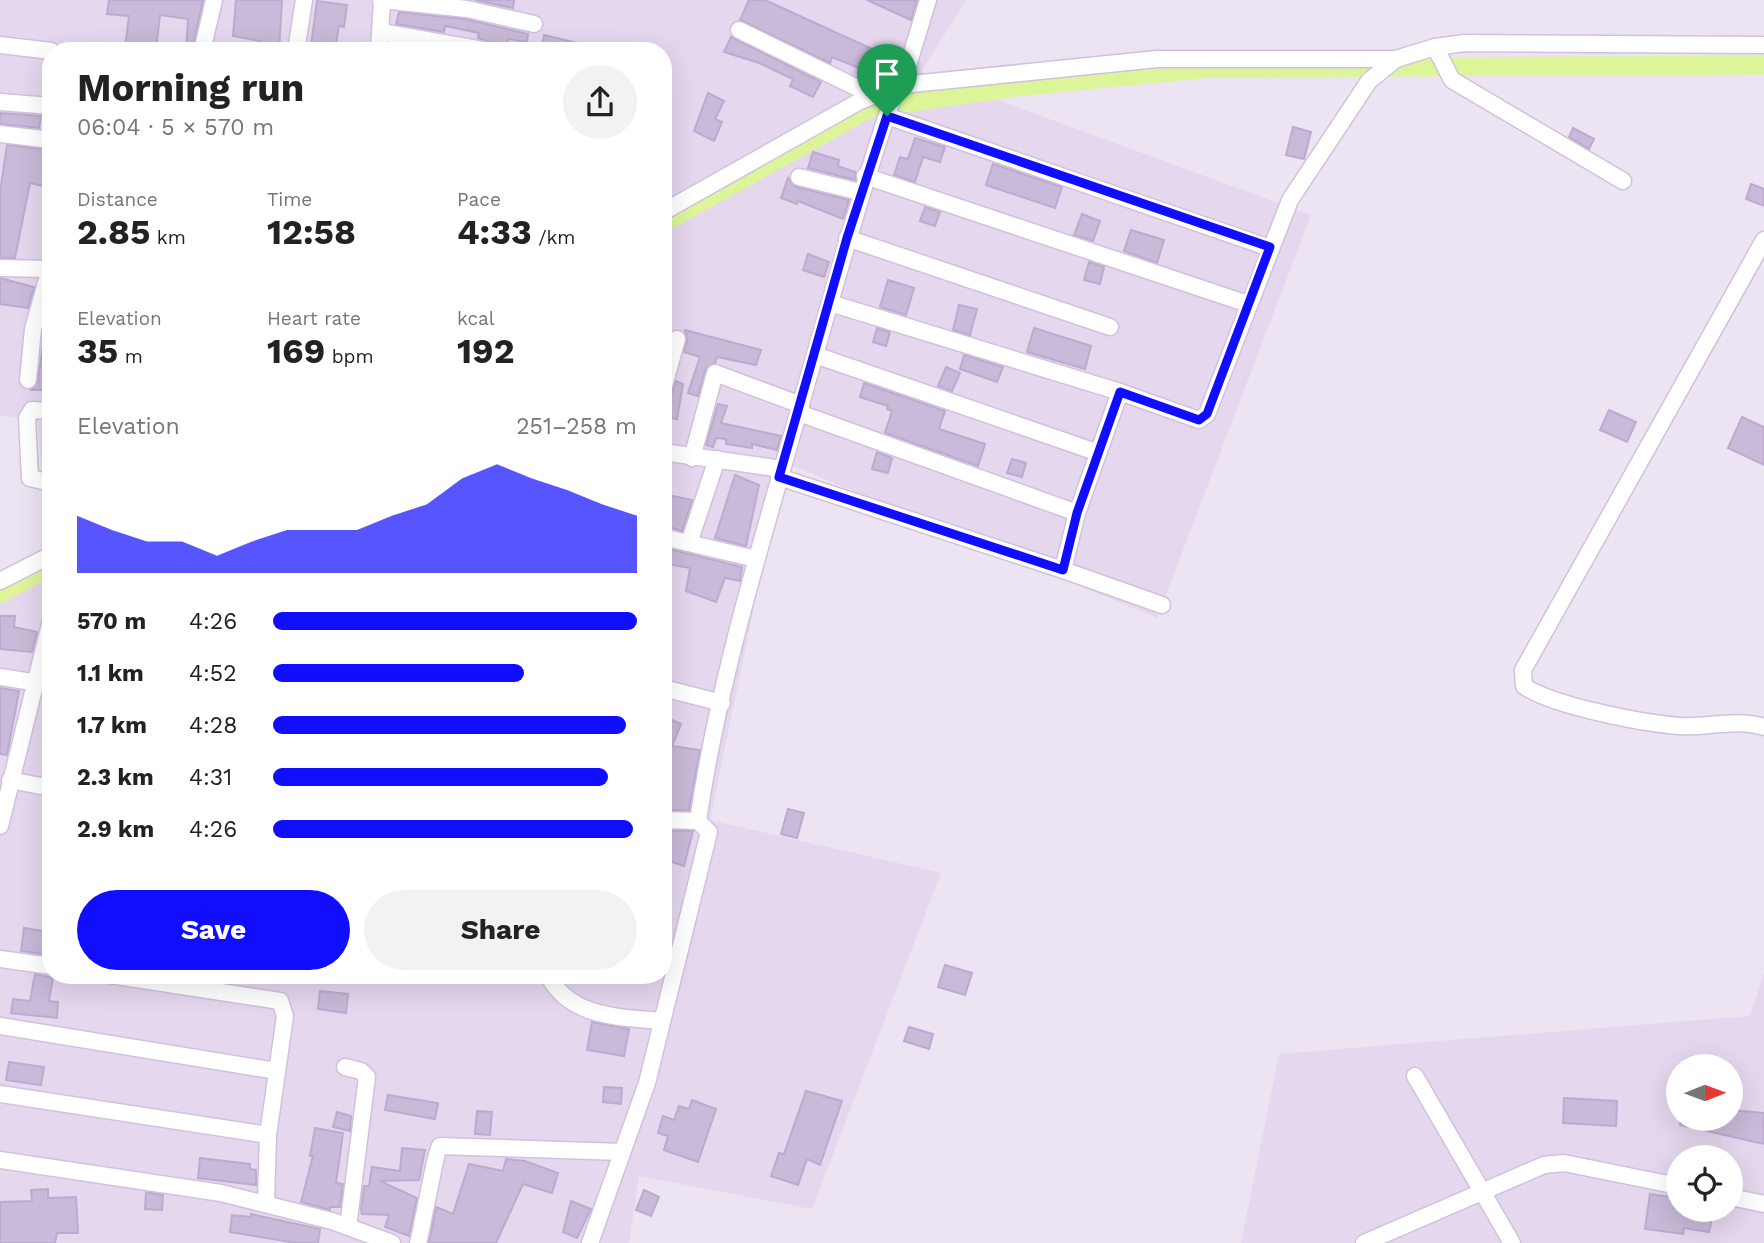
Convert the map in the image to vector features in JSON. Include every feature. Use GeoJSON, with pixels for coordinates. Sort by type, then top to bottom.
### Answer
{"type":"FeatureCollection","features":[{"type":"Feature","properties":{"kind":"street"},"geometry":{"type":"LineString","coordinates":[[204,42],[214,0]]}},
{"type":"Feature","properties":{"kind":"street"},"geometry":{"type":"LineString","coordinates":[[297,42],[304,0]]}},
{"type":"Feature","properties":{"kind":"street"},"geometry":{"type":"LineString","coordinates":[[380,42],[381,0],[467,9],[534,24]]}},
{"type":"Feature","properties":{"kind":"street"},"geometry":{"type":"LineString","coordinates":[[672,962],[702,825],[722,703],[756,559],[860,192],[928,0]]}},
{"type":"Feature","properties":{"kind":"street"},"geometry":{"type":"LineString","coordinates":[[739,30],[872,95]]}},
{"type":"Feature","properties":{"kind":"street"},"geometry":{"type":"LineString","coordinates":[[381,32],[438,42]]}},
{"type":"Feature","properties":{"kind":"street"},"geometry":{"type":"LineString","coordinates":[[672,207],[872,95],[898,90],[1157,59],[1441,59],[1519,43],[1764,45]]}},
{"type":"Feature","properties":{"kind":"street"},"geometry":{"type":"LineString","coordinates":[[0,45],[42,50]]}},
{"type":"Feature","properties":{"kind":"street"},"geometry":{"type":"LineString","coordinates":[[1441,59],[1452,80],[1623,181]]}},
{"type":"Feature","properties":{"kind":"street"},"geometry":{"type":"LineString","coordinates":[[830,303],[1120,392],[1199,420],[1207,414],[1290,200],[1369,81],[1396,60]]}},
{"type":"Feature","properties":{"kind":"street"},"geometry":{"type":"LineString","coordinates":[[0,102],[42,105]]}},
{"type":"Feature","properties":{"kind":"street"},"geometry":{"type":"LineString","coordinates":[[887,114],[1270,247]]}},
{"type":"Feature","properties":{"kind":"street"},"geometry":{"type":"LineString","coordinates":[[0,134],[42,139]]}},
{"type":"Feature","properties":{"kind":"street"},"geometry":{"type":"LineString","coordinates":[[865,176],[1248,304]]}},
{"type":"Feature","properties":{"kind":"street"},"geometry":{"type":"LineString","coordinates":[[799,177],[860,192]]}},
{"type":"Feature","properties":{"kind":"street"},"geometry":{"type":"LineString","coordinates":[[847,238],[1110,327]]}},
{"type":"Feature","properties":{"kind":"street"},"geometry":{"type":"LineString","coordinates":[[1764,240],[1524,670],[1524,686],[1536,695],[1612,714],[1680,726],[1723,722],[1764,727]]}},
{"type":"Feature","properties":{"kind":"street"},"geometry":{"type":"LineString","coordinates":[[0,268],[42,269]]}},
{"type":"Feature","properties":{"kind":"street"},"geometry":{"type":"LineString","coordinates":[[28,380],[33,329],[42,299]]}},
{"type":"Feature","properties":{"kind":"street"},"geometry":{"type":"LineString","coordinates":[[672,357],[677,339]]}},
{"type":"Feature","properties":{"kind":"street"},"geometry":{"type":"LineString","coordinates":[[815,355],[1097,452]]}},
{"type":"Feature","properties":{"kind":"street"},"geometry":{"type":"LineString","coordinates":[[692,458],[715,373],[800,409],[1077,513]]}},
{"type":"Feature","properties":{"kind":"street"},"geometry":{"type":"LineString","coordinates":[[1063,570],[1077,513],[1120,392]]}},
{"type":"Feature","properties":{"kind":"street"},"geometry":{"type":"LineString","coordinates":[[42,411],[32,411],[27,418],[30,478],[42,481]]}},
{"type":"Feature","properties":{"kind":"street"},"geometry":{"type":"LineString","coordinates":[[672,454],[717,459],[781,473],[1162,605]]}},
{"type":"Feature","properties":{"kind":"street"},"geometry":{"type":"LineString","coordinates":[[689,543],[717,459]]}},
{"type":"Feature","properties":{"kind":"street"},"geometry":{"type":"LineString","coordinates":[[672,539],[756,559]]}},
{"type":"Feature","properties":{"kind":"street"},"geometry":{"type":"LineString","coordinates":[[0,581],[42,560]]}},
{"type":"Feature","properties":{"kind":"street"},"geometry":{"type":"LineString","coordinates":[[0,827],[42,650]]}},
{"type":"Feature","properties":{"kind":"street"},"geometry":{"type":"LineString","coordinates":[[0,677],[42,683]]}},
{"type":"Feature","properties":{"kind":"street"},"geometry":{"type":"LineString","coordinates":[[672,690],[722,703]]}},
{"type":"Feature","properties":{"kind":"street"},"geometry":{"type":"LineString","coordinates":[[10,780],[42,786]]}},
{"type":"Feature","properties":{"kind":"street"},"geometry":{"type":"LineString","coordinates":[[672,821],[702,825]]}},
{"type":"Feature","properties":{"kind":"street"},"geometry":{"type":"LineString","coordinates":[[0,959],[42,965]]}},
{"type":"Feature","properties":{"kind":"street"},"geometry":{"type":"LineString","coordinates":[[168,984],[279,1001],[285,1016],[268,1135],[266,1202]]}},
{"type":"Feature","properties":{"kind":"street"},"geometry":{"type":"LineString","coordinates":[[555,984],[572,1004],[592,1013],[659,1021]]}},
{"type":"Feature","properties":{"kind":"street"},"geometry":{"type":"LineString","coordinates":[[590,1243],[614,1152],[647,1083],[667,984]]}},
{"type":"Feature","properties":{"kind":"street"},"geometry":{"type":"LineString","coordinates":[[0,1027],[277,1071]]}},
{"type":"Feature","properties":{"kind":"street"},"geometry":{"type":"LineString","coordinates":[[345,1068],[361,1071],[367,1077],[348,1227]]}},
{"type":"Feature","properties":{"kind":"street"},"geometry":{"type":"LineString","coordinates":[[1415,1076],[1512,1243]]}},
{"type":"Feature","properties":{"kind":"street"},"geometry":{"type":"LineString","coordinates":[[0,1094],[268,1135]]}},
{"type":"Feature","properties":{"kind":"street"},"geometry":{"type":"LineString","coordinates":[[418,1243],[431,1192],[436,1152],[440,1146],[614,1152]]}},
{"type":"Feature","properties":{"kind":"street"},"geometry":{"type":"LineString","coordinates":[[0,1160],[162,1182],[183,1189],[221,1192],[266,1202],[392,1243]]}},
{"type":"Feature","properties":{"kind":"street"},"geometry":{"type":"LineString","coordinates":[[1364,1243],[1400,1236],[1483,1192],[1544,1166],[1564,1163],[1666,1184]]}},
{"type":"Feature","properties":{"kind":"street"},"geometry":{"type":"LineString","coordinates":[[1743,1200],[1764,1204]]}},
{"type":"Feature","properties":{"kind":"shaded area"},"geometry":{"type":"Polygon","coordinates":[[[0,0],[966,0],[921,72],[1311,215],[1157,618],[784,462],[710,820],[941,873],[812,1209],[639,1176],[629,1243],[0,1243],[0,586],[42,554],[42,984],[672,984],[672,42],[42,42],[42,478],[38,421],[0,415],[0,0]]]}},
{"type":"Feature","properties":{"kind":"shaded area"},"geometry":{"type":"Polygon","coordinates":[[[1764,973],[1764,1243],[1241,1243],[1279,1054],[1750,1016],[1764,973]]]}},
{"type":"Feature","properties":{"kind":"building"},"geometry":{"type":"Polygon","coordinates":[[[109,0],[203,0],[194,42],[187,42],[188,19],[160,15],[157,42],[126,42],[129,16],[107,14],[109,0]]]}},
{"type":"Feature","properties":{"kind":"building"},"geometry":{"type":"Polygon","coordinates":[[[236,0],[282,0],[280,42],[260,42],[233,36],[236,0]]]}},
{"type":"Feature","properties":{"kind":"building"},"geometry":{"type":"Polygon","coordinates":[[[475,0],[514,0],[513,8],[475,0]]]}},
{"type":"Feature","properties":{"kind":"building"},"geometry":{"type":"Polygon","coordinates":[[[749,0],[765,0],[894,59],[886,79],[832,57],[830,63],[740,20],[749,0]]]}},
{"type":"Feature","properties":{"kind":"building"},"geometry":{"type":"Polygon","coordinates":[[[867,0],[917,0],[911,20],[867,0]]]}},
{"type":"Feature","properties":{"kind":"building"},"geometry":{"type":"Polygon","coordinates":[[[317,1],[347,5],[344,27],[339,26],[336,42],[312,42],[317,1]]]}},
{"type":"Feature","properties":{"kind":"building"},"geometry":{"type":"Polygon","coordinates":[[[399,12],[465,19],[528,34],[527,42],[508,39],[508,42],[491,42],[478,38],[479,33],[445,26],[444,32],[396,24],[399,12]]]}},
{"type":"Feature","properties":{"kind":"building"},"geometry":{"type":"Polygon","coordinates":[[[544,35],[573,42],[543,42],[544,35]]]}},
{"type":"Feature","properties":{"kind":"building"},"geometry":{"type":"Polygon","coordinates":[[[731,37],[821,82],[813,97],[790,86],[793,79],[759,63],[724,52],[731,37]]]}},
{"type":"Feature","properties":{"kind":"building"},"geometry":{"type":"Polygon","coordinates":[[[708,93],[724,101],[715,119],[722,122],[714,141],[694,131],[708,93]]]}},
{"type":"Feature","properties":{"kind":"building"},"geometry":{"type":"Polygon","coordinates":[[[0,113],[41,116],[39,128],[0,124],[0,113]]]}},
{"type":"Feature","properties":{"kind":"building"},"geometry":{"type":"Polygon","coordinates":[[[1293,127],[1311,132],[1304,159],[1286,155],[1293,127]]]}},
{"type":"Feature","properties":{"kind":"building"},"geometry":{"type":"Polygon","coordinates":[[[1573,128],[1594,139],[1589,149],[1569,137],[1573,128]]]}},
{"type":"Feature","properties":{"kind":"building"},"geometry":{"type":"Polygon","coordinates":[[[915,138],[945,147],[940,162],[923,157],[915,182],[894,175],[900,157],[908,159],[915,138]]]}},
{"type":"Feature","properties":{"kind":"building"},"geometry":{"type":"Polygon","coordinates":[[[7,145],[42,149],[42,186],[30,183],[15,258],[0,258],[0,192],[7,145]]]}},
{"type":"Feature","properties":{"kind":"building"},"geometry":{"type":"Polygon","coordinates":[[[813,152],[839,160],[838,166],[855,172],[855,180],[808,168],[813,152]]]}},
{"type":"Feature","properties":{"kind":"building"},"geometry":{"type":"Polygon","coordinates":[[[993,164],[1062,187],[1055,208],[986,185],[993,164]]]}},
{"type":"Feature","properties":{"kind":"building"},"geometry":{"type":"Polygon","coordinates":[[[788,178],[796,187],[849,200],[843,219],[798,201],[797,204],[781,198],[788,178]]]}},
{"type":"Feature","properties":{"kind":"building"},"geometry":{"type":"Polygon","coordinates":[[[1751,184],[1764,189],[1764,206],[1746,199],[1751,184]]]}},
{"type":"Feature","properties":{"kind":"building"},"geometry":{"type":"Polygon","coordinates":[[[925,207],[940,212],[935,226],[920,221],[925,207]]]}},
{"type":"Feature","properties":{"kind":"building"},"geometry":{"type":"Polygon","coordinates":[[[1082,214],[1100,221],[1093,241],[1074,235],[1082,214]]]}},
{"type":"Feature","properties":{"kind":"building"},"geometry":{"type":"Polygon","coordinates":[[[1131,230],[1164,240],[1157,263],[1124,251],[1131,230]]]}},
{"type":"Feature","properties":{"kind":"building"},"geometry":{"type":"Polygon","coordinates":[[[808,254],[829,262],[824,277],[803,270],[808,254]]]}},
{"type":"Feature","properties":{"kind":"building"},"geometry":{"type":"Polygon","coordinates":[[[1089,262],[1104,267],[1100,284],[1084,280],[1089,262]]]}},
{"type":"Feature","properties":{"kind":"building"},"geometry":{"type":"Polygon","coordinates":[[[0,278],[34,287],[28,308],[0,304],[0,278]]]}},
{"type":"Feature","properties":{"kind":"building"},"geometry":{"type":"Polygon","coordinates":[[[888,280],[914,288],[906,315],[880,307],[888,280]]]}},
{"type":"Feature","properties":{"kind":"building"},"geometry":{"type":"Polygon","coordinates":[[[959,305],[977,309],[970,335],[953,330],[959,305]]]}},
{"type":"Feature","properties":{"kind":"building"},"geometry":{"type":"Polygon","coordinates":[[[877,328],[890,332],[886,346],[873,342],[877,328]]]}},
{"type":"Feature","properties":{"kind":"building"},"geometry":{"type":"Polygon","coordinates":[[[1034,328],[1091,346],[1085,369],[1027,352],[1034,328]]]}},
{"type":"Feature","properties":{"kind":"building"},"geometry":{"type":"Polygon","coordinates":[[[685,330],[761,350],[756,365],[717,357],[715,363],[705,370],[698,396],[688,393],[700,357],[684,352],[687,341],[685,330]]]}},
{"type":"Feature","properties":{"kind":"building"},"geometry":{"type":"Polygon","coordinates":[[[42,352],[42,390],[31,390],[38,381],[42,352]]]}},
{"type":"Feature","properties":{"kind":"building"},"geometry":{"type":"Polygon","coordinates":[[[964,355],[1003,367],[997,382],[960,369],[964,355]]]}},
{"type":"Feature","properties":{"kind":"building"},"geometry":{"type":"Polygon","coordinates":[[[946,367],[960,373],[952,391],[938,386],[946,367]]]}},
{"type":"Feature","properties":{"kind":"building"},"geometry":{"type":"Polygon","coordinates":[[[676,381],[683,384],[677,419],[672,418],[672,393],[676,381]]]}},
{"type":"Feature","properties":{"kind":"building"},"geometry":{"type":"Polygon","coordinates":[[[864,383],[945,411],[939,429],[985,444],[978,466],[885,433],[892,411],[887,409],[888,406],[860,397],[864,383]]]}},
{"type":"Feature","properties":{"kind":"building"},"geometry":{"type":"Polygon","coordinates":[[[718,404],[727,406],[721,423],[781,436],[777,450],[752,444],[752,448],[726,444],[726,439],[716,438],[713,447],[706,445],[718,404]]]}},
{"type":"Feature","properties":{"kind":"building"},"geometry":{"type":"Polygon","coordinates":[[[1609,410],[1636,422],[1627,442],[1600,430],[1609,410]]]}},
{"type":"Feature","properties":{"kind":"building"},"geometry":{"type":"Polygon","coordinates":[[[1742,417],[1764,427],[1764,465],[1728,448],[1742,417]]]}},
{"type":"Feature","properties":{"kind":"building"},"geometry":{"type":"Polygon","coordinates":[[[877,452],[892,458],[888,473],[872,469],[877,452]]]}},
{"type":"Feature","properties":{"kind":"building"},"geometry":{"type":"Polygon","coordinates":[[[1012,459],[1026,463],[1022,477],[1007,473],[1012,459]]]}},
{"type":"Feature","properties":{"kind":"building"},"geometry":{"type":"Polygon","coordinates":[[[735,475],[759,485],[746,546],[715,538],[735,475]]]}},
{"type":"Feature","properties":{"kind":"building"},"geometry":{"type":"Polygon","coordinates":[[[672,496],[692,500],[682,531],[672,528],[672,496]]]}},
{"type":"Feature","properties":{"kind":"building"},"geometry":{"type":"Polygon","coordinates":[[[672,550],[742,567],[740,581],[725,578],[716,602],[686,591],[690,568],[672,565],[672,550]]]}},
{"type":"Feature","properties":{"kind":"building"},"geometry":{"type":"Polygon","coordinates":[[[0,616],[15,616],[14,627],[37,632],[32,652],[0,649],[0,616]]]}},
{"type":"Feature","properties":{"kind":"building"},"geometry":{"type":"Polygon","coordinates":[[[0,688],[19,691],[7,755],[0,754],[0,688]]]}},
{"type":"Feature","properties":{"kind":"building"},"geometry":{"type":"Polygon","coordinates":[[[672,720],[681,724],[672,746],[672,720]]]}},
{"type":"Feature","properties":{"kind":"building"},"geometry":{"type":"Polygon","coordinates":[[[672,746],[700,750],[689,810],[672,810],[672,746]]]}},
{"type":"Feature","properties":{"kind":"building"},"geometry":{"type":"Polygon","coordinates":[[[788,809],[804,813],[797,838],[781,834],[788,809]]]}},
{"type":"Feature","properties":{"kind":"building"},"geometry":{"type":"Polygon","coordinates":[[[672,831],[693,831],[684,866],[672,862],[672,831]]]}},
{"type":"Feature","properties":{"kind":"building"},"geometry":{"type":"Polygon","coordinates":[[[24,928],[42,931],[42,954],[21,951],[24,928]]]}},
{"type":"Feature","properties":{"kind":"building"},"geometry":{"type":"Polygon","coordinates":[[[945,965],[972,973],[965,995],[938,987],[945,965]]]}},
{"type":"Feature","properties":{"kind":"building"},"geometry":{"type":"Polygon","coordinates":[[[35,974],[42,976],[42,984],[52,984],[49,1001],[58,1002],[57,1018],[11,1013],[13,999],[30,1001],[35,974]]]}},
{"type":"Feature","properties":{"kind":"building"},"geometry":{"type":"Polygon","coordinates":[[[320,991],[348,994],[346,1013],[318,1009],[320,991]]]}},
{"type":"Feature","properties":{"kind":"building"},"geometry":{"type":"Polygon","coordinates":[[[592,1022],[629,1029],[624,1056],[587,1050],[592,1022]]]}},
{"type":"Feature","properties":{"kind":"building"},"geometry":{"type":"Polygon","coordinates":[[[909,1027],[933,1034],[929,1049],[904,1041],[909,1027]]]}},
{"type":"Feature","properties":{"kind":"building"},"geometry":{"type":"Polygon","coordinates":[[[9,1062],[44,1067],[41,1085],[6,1080],[9,1062]]]}},
{"type":"Feature","properties":{"kind":"building"},"geometry":{"type":"Polygon","coordinates":[[[604,1087],[622,1088],[621,1104],[603,1102],[604,1087]]]}},
{"type":"Feature","properties":{"kind":"building"},"geometry":{"type":"Polygon","coordinates":[[[806,1091],[842,1101],[820,1165],[807,1159],[798,1185],[771,1176],[779,1153],[784,1154],[806,1091]]]}},
{"type":"Feature","properties":{"kind":"building"},"geometry":{"type":"Polygon","coordinates":[[[388,1095],[438,1103],[435,1119],[385,1110],[388,1095]]]}},
{"type":"Feature","properties":{"kind":"building"},"geometry":{"type":"Polygon","coordinates":[[[1564,1098],[1617,1101],[1616,1126],[1563,1123],[1564,1098]]]}},
{"type":"Feature","properties":{"kind":"building"},"geometry":{"type":"Polygon","coordinates":[[[692,1100],[716,1109],[698,1162],[664,1150],[668,1136],[658,1133],[663,1116],[674,1120],[679,1106],[689,1109],[692,1100]]]}},
{"type":"Feature","properties":{"kind":"building"},"geometry":{"type":"Polygon","coordinates":[[[477,1111],[492,1112],[490,1135],[475,1134],[477,1111]]]}},
{"type":"Feature","properties":{"kind":"building"},"geometry":{"type":"Polygon","coordinates":[[[1743,1111],[1764,1113],[1764,1144],[1707,1131],[1743,1131],[1743,1111]]]}},
{"type":"Feature","properties":{"kind":"building"},"geometry":{"type":"Polygon","coordinates":[[[337,1112],[351,1116],[350,1131],[333,1127],[337,1112]]]}},
{"type":"Feature","properties":{"kind":"building"},"geometry":{"type":"Polygon","coordinates":[[[315,1128],[343,1133],[336,1183],[343,1184],[340,1207],[330,1207],[330,1210],[301,1202],[313,1156],[310,1156],[315,1128]]]}},
{"type":"Feature","properties":{"kind":"building"},"geometry":{"type":"Polygon","coordinates":[[[402,1148],[425,1150],[419,1180],[380,1181],[417,1198],[409,1236],[385,1227],[389,1215],[362,1214],[361,1209],[364,1186],[369,1186],[372,1167],[400,1171],[402,1148]]]}},
{"type":"Feature","properties":{"kind":"building"},"geometry":{"type":"Polygon","coordinates":[[[200,1158],[250,1164],[250,1169],[256,1170],[256,1185],[198,1178],[200,1158]]]}},
{"type":"Feature","properties":{"kind":"building"},"geometry":{"type":"Polygon","coordinates":[[[506,1159],[525,1161],[558,1173],[552,1193],[523,1184],[496,1243],[429,1243],[436,1207],[453,1214],[469,1164],[503,1171],[506,1159]]]}},
{"type":"Feature","properties":{"kind":"building"},"geometry":{"type":"Polygon","coordinates":[[[48,1189],[48,1198],[76,1197],[78,1233],[57,1233],[55,1243],[0,1243],[0,1202],[32,1201],[31,1190],[48,1189]]]}},
{"type":"Feature","properties":{"kind":"building"},"geometry":{"type":"Polygon","coordinates":[[[644,1190],[659,1197],[651,1216],[636,1210],[644,1190]]]}},
{"type":"Feature","properties":{"kind":"building"},"geometry":{"type":"Polygon","coordinates":[[[146,1192],[163,1195],[162,1210],[145,1209],[146,1192]]]}},
{"type":"Feature","properties":{"kind":"building"},"geometry":{"type":"Polygon","coordinates":[[[1650,1194],[1666,1196],[1666,1222],[1711,1222],[1709,1232],[1684,1228],[1683,1234],[1645,1229],[1650,1194]]]}},
{"type":"Feature","properties":{"kind":"building"},"geometry":{"type":"Polygon","coordinates":[[[571,1201],[591,1209],[577,1238],[563,1232],[571,1201]]]}},
{"type":"Feature","properties":{"kind":"building"},"geometry":{"type":"Polygon","coordinates":[[[251,1214],[320,1229],[318,1243],[297,1243],[230,1232],[232,1215],[251,1217],[251,1214]]]}},
{"type":"Feature","properties":{"kind":"waterway"},"geometry":{"type":"LineString","coordinates":[[672,218],[870,108],[1015,87],[1211,68],[1764,65]]}},
{"type":"Feature","properties":{"kind":"waterway"},"geometry":{"type":"LineString","coordinates":[[0,593],[42,571]]}},
{"type":"Feature","properties":{"kind":"route"},"geometry":{"type":"LineString","coordinates":[[887,116],[1270,247],[1207,414],[1199,420],[1120,392],[1077,513],[1063,570],[779,477],[865,176],[887,116]]}}]}
